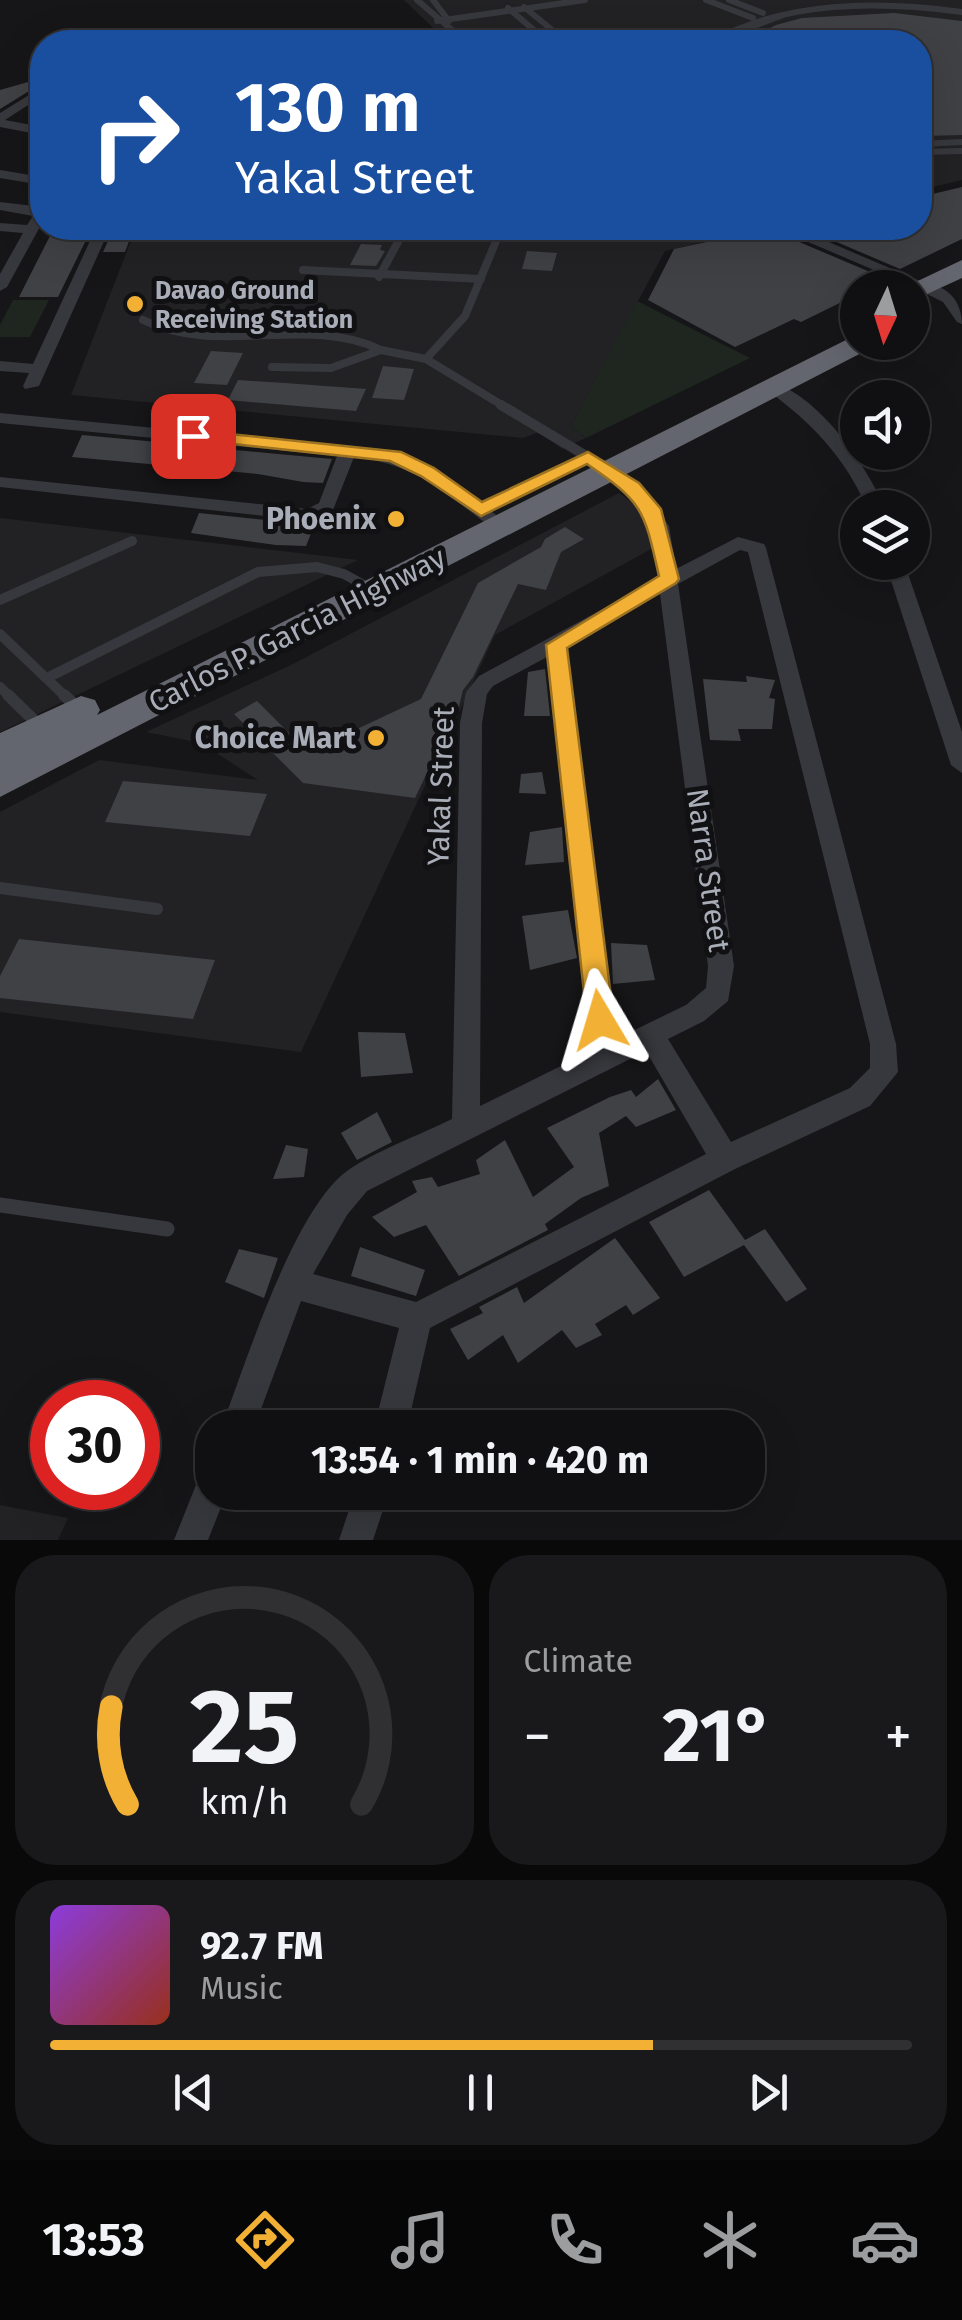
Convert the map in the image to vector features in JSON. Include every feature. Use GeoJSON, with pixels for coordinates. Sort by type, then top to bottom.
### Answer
{"type":"FeatureCollection","features":[{"type":"Feature","properties":{"kind":"highway","name":"Carlos P. Garcia Highway"},"geometry":{"type":"LineString","coordinates":[[599,464],[773,387],[840,335]]}},
{"type":"Feature","properties":{"kind":"highway","name":"Carlos P. Garcia Highway"},"geometry":{"type":"LineString","coordinates":[[0,782],[53,739],[816,353],[840,347]]}},
{"type":"Feature","properties":{"kind":"highway","name":"Carlos P. Garcia Highway"},"geometry":{"type":"LineString","coordinates":[[0,750],[53,739]]}},
{"type":"Feature","properties":{"kind":"street"},"geometry":{"type":"LineString","coordinates":[[0,120],[30,100]]}},
{"type":"Feature","properties":{"kind":"street"},"geometry":{"type":"LineString","coordinates":[[0,120],[30,128]]}},
{"type":"Feature","properties":{"kind":"street"},"geometry":{"type":"LineString","coordinates":[[0,174],[30,179]]}},
{"type":"Feature","properties":{"kind":"street"},"geometry":{"type":"LineString","coordinates":[[0,206],[30,210]]}},
{"type":"Feature","properties":{"kind":"street"},"geometry":{"type":"LineString","coordinates":[[0,227],[30,230]]}},
{"type":"Feature","properties":{"kind":"street"},"geometry":{"type":"LineString","coordinates":[[0,287],[8,258],[30,232]]}},
{"type":"Feature","properties":{"kind":"street"},"geometry":{"type":"LineString","coordinates":[[2,370],[34,378],[97,240]]}},
{"type":"Feature","properties":{"kind":"street"},"geometry":{"type":"LineString","coordinates":[[773,387],[826,428],[849,455],[867,490]]}},
{"type":"Feature","properties":{"kind":"street"},"geometry":{"type":"LineString","coordinates":[[0,418],[394,456],[412,463],[492,518]]}},
{"type":"Feature","properties":{"kind":"street"},"geometry":{"type":"LineString","coordinates":[[0,482],[310,515],[327,506],[348,449]]}},
{"type":"Feature","properties":{"kind":"street","name":"Narra Street"},"geometry":{"type":"LineString","coordinates":[[244,1410],[295,1284],[335,1202],[358,1181],[708,1005],[719,993],[722,979],[669,579],[654,513],[632,487],[599,464]]}},
{"type":"Feature","properties":{"kind":"street","name":"Yakal Street"},"geometry":{"type":"LineString","coordinates":[[466,1125],[473,707],[486,681],[738,543],[757,548],[761,554],[797,717],[883,1044],[884,1072],[860,1097],[725,1159]]}},
{"type":"Feature","properties":{"kind":"street"},"geometry":{"type":"LineString","coordinates":[[900,580],[962,765]]}},
{"type":"Feature","properties":{"kind":"street"},"geometry":{"type":"LineString","coordinates":[[556,645],[605,1058]]}},
{"type":"Feature","properties":{"kind":"street"},"geometry":{"type":"LineString","coordinates":[[295,1284],[417,1318],[725,1159],[651,1034]]}},
{"type":"Feature","properties":{"kind":"street"},"geometry":{"type":"LineString","coordinates":[[394,1410],[417,1318]]}},
{"type":"Feature","properties":{"kind":"street"},"geometry":{"type":"LineString","coordinates":[[191,1540],[203,1510]]}},
{"type":"Feature","properties":{"kind":"street"},"geometry":{"type":"LineString","coordinates":[[356,1540],[366,1510]]}},
{"type":"Feature","properties":{"kind":"lane"},"geometry":{"type":"LineString","coordinates":[[417,0],[435,18],[586,0]]}},
{"type":"Feature","properties":{"kind":"lane"},"geometry":{"type":"LineString","coordinates":[[432,0],[457,30]]}},
{"type":"Feature","properties":{"kind":"lane"},"geometry":{"type":"LineString","coordinates":[[523,6],[543,0]]}},
{"type":"Feature","properties":{"kind":"lane"},"geometry":{"type":"LineString","coordinates":[[706,0],[763,22]]}},
{"type":"Feature","properties":{"kind":"lane"},"geometry":{"type":"LineString","coordinates":[[730,0],[775,17]]}},
{"type":"Feature","properties":{"kind":"lane"},"geometry":{"type":"LineString","coordinates":[[949,1],[962,4]]}},
{"type":"Feature","properties":{"kind":"lane"},"geometry":{"type":"LineString","coordinates":[[730,30],[763,13],[849,2],[962,14]]}},
{"type":"Feature","properties":{"kind":"lane"},"geometry":{"type":"LineString","coordinates":[[750,30],[775,17],[849,2]]}},
{"type":"Feature","properties":{"kind":"lane"},"geometry":{"type":"LineString","coordinates":[[523,6],[552,30]]}},
{"type":"Feature","properties":{"kind":"lane"},"geometry":{"type":"LineString","coordinates":[[507,8],[533,30]]}},
{"type":"Feature","properties":{"kind":"lane"},"geometry":{"type":"LineString","coordinates":[[932,143],[962,142]]}},
{"type":"Feature","properties":{"kind":"lane"},"geometry":{"type":"LineString","coordinates":[[932,152],[962,151]]}},
{"type":"Feature","properties":{"kind":"lane"},"geometry":{"type":"LineString","coordinates":[[379,276],[399,240]]}},
{"type":"Feature","properties":{"kind":"lane"},"geometry":{"type":"LineString","coordinates":[[426,359],[449,341],[466,320],[497,240]]}},
{"type":"Feature","properties":{"kind":"lane"},"geometry":{"type":"LineString","coordinates":[[819,240],[947,290]]}},
{"type":"Feature","properties":{"kind":"lane"},"geometry":{"type":"LineString","coordinates":[[303,270],[481,279]]}},
{"type":"Feature","properties":{"kind":"lane"},"geometry":{"type":"LineString","coordinates":[[143,320],[154,326],[241,337],[334,335],[426,359],[599,464]]}},
{"type":"Feature","properties":{"kind":"lane"},"geometry":{"type":"LineString","coordinates":[[272,367],[332,368],[381,350]]}},
{"type":"Feature","properties":{"kind":"lane"},"geometry":{"type":"LineString","coordinates":[[0,600],[132,541]]}},
{"type":"Feature","properties":{"kind":"lane"},"geometry":{"type":"LineString","coordinates":[[47,678],[258,572],[294,565],[363,583]]}},
{"type":"Feature","properties":{"kind":"lane"},"geometry":{"type":"LineString","coordinates":[[0,634],[90,720]]}},
{"type":"Feature","properties":{"kind":"lane"},"geometry":{"type":"LineString","coordinates":[[0,686],[53,739]]}},
{"type":"Feature","properties":{"kind":"lane"},"geometry":{"type":"LineString","coordinates":[[0,888],[157,909]]}},
{"type":"Feature","properties":{"kind":"lane"},"geometry":{"type":"LineString","coordinates":[[0,1205],[167,1229]]}},
{"type":"Feature","properties":{"kind":"shaded area"},"geometry":{"type":"Polygon","coordinates":[[[404,0],[962,0],[962,180],[932,187],[932,30],[435,30],[404,0]]]}},
{"type":"Feature","properties":{"kind":"shaded area"},"geometry":{"type":"Polygon","coordinates":[[[131,240],[712,240],[665,251],[571,426],[586,438],[562,449],[539,432],[523,438],[71,395],[131,240]]]}},
{"type":"Feature","properties":{"kind":"shaded area"},"geometry":{"type":"Polygon","coordinates":[[[13,300],[49,300],[30,337],[0,337],[0,325],[13,300]]]}},
{"type":"Feature","properties":{"kind":"shaded area"},"geometry":{"type":"Polygon","coordinates":[[[637,301],[750,358],[586,438],[571,426],[637,301]]]}},
{"type":"Feature","properties":{"kind":"shaded area"},"geometry":{"type":"Polygon","coordinates":[[[619,493],[640,508],[653,548],[495,635],[301,1052],[0,1012],[0,812],[99,760],[258,780],[201,743],[146,732],[293,664],[619,493]]]}},
{"type":"Feature","properties":{"kind":"shaded area"},"geometry":{"type":"Polygon","coordinates":[[[0,518],[358,560],[0,732],[0,518]]]}},
{"type":"Feature","properties":{"kind":"shaded area"},"geometry":{"type":"Polygon","coordinates":[[[0,1505],[68,1518],[58,1540],[0,1540],[0,1505]]]}},
{"type":"Feature","properties":{"kind":"building"},"geometry":{"type":"Polygon","coordinates":[[[894,13],[962,21],[962,135],[932,136],[932,30],[766,30],[802,18],[894,13]]]}},
{"type":"Feature","properties":{"kind":"building"},"geometry":{"type":"Polygon","coordinates":[[[30,81],[30,90],[0,109],[0,90],[30,81]]]}},
{"type":"Feature","properties":{"kind":"building"},"geometry":{"type":"Polygon","coordinates":[[[962,187],[962,239],[900,269],[832,240],[932,240],[932,194],[962,187]]]}},
{"type":"Feature","properties":{"kind":"building"},"geometry":{"type":"Polygon","coordinates":[[[48,240],[86,240],[58,297],[19,297],[48,240]]]}},
{"type":"Feature","properties":{"kind":"building"},"geometry":{"type":"Polygon","coordinates":[[[108,240],[130,240],[125,252],[103,252],[108,240]]]}},
{"type":"Feature","properties":{"kind":"building"},"geometry":{"type":"Polygon","coordinates":[[[716,240],[794,240],[865,270],[840,270],[840,303],[735,347],[648,300],[674,249],[716,240]]]}},
{"type":"Feature","properties":{"kind":"building"},"geometry":{"type":"Polygon","coordinates":[[[361,244],[382,245],[380,250],[385,251],[376,266],[350,265],[361,244]]]}},
{"type":"Feature","properties":{"kind":"building"},"geometry":{"type":"Polygon","coordinates":[[[527,251],[557,253],[552,271],[522,269],[527,251]]]}},
{"type":"Feature","properties":{"kind":"building"},"geometry":{"type":"Polygon","coordinates":[[[211,351],[243,353],[227,385],[194,383],[211,351]]]}},
{"type":"Feature","properties":{"kind":"building"},"geometry":{"type":"Polygon","coordinates":[[[383,366],[414,369],[404,400],[372,398],[383,366]]]}},
{"type":"Feature","properties":{"kind":"building"},"geometry":{"type":"Polygon","coordinates":[[[238,380],[366,389],[356,411],[228,400],[238,380]]]}},
{"type":"Feature","properties":{"kind":"building"},"geometry":{"type":"Polygon","coordinates":[[[82,435],[179,444],[176,450],[235,450],[332,459],[323,483],[303,482],[258,474],[72,457],[82,435]]]}},
{"type":"Feature","properties":{"kind":"building"},"geometry":{"type":"Polygon","coordinates":[[[199,513],[314,526],[306,546],[276,545],[191,533],[199,513]]]}},
{"type":"Feature","properties":{"kind":"building"},"geometry":{"type":"Polygon","coordinates":[[[565,527],[584,539],[561,552],[546,590],[518,584],[463,690],[415,798],[303,783],[234,714],[257,701],[308,752],[421,699],[478,583],[541,547],[545,539],[565,527]]]}},
{"type":"Feature","properties":{"kind":"building"},"geometry":{"type":"Polygon","coordinates":[[[545,669],[550,716],[524,716],[528,672],[545,669]]]}},
{"type":"Feature","properties":{"kind":"building"},"geometry":{"type":"Polygon","coordinates":[[[746,676],[775,680],[769,698],[775,699],[772,729],[738,729],[741,741],[710,740],[703,679],[747,682],[746,676]]]}},
{"type":"Feature","properties":{"kind":"building"},"geometry":{"type":"Polygon","coordinates":[[[542,772],[546,794],[519,793],[521,774],[542,772]]]}},
{"type":"Feature","properties":{"kind":"building"},"geometry":{"type":"Polygon","coordinates":[[[123,781],[267,794],[250,836],[105,822],[123,781]]]}},
{"type":"Feature","properties":{"kind":"building"},"geometry":{"type":"Polygon","coordinates":[[[562,827],[564,862],[525,865],[530,832],[562,827]]]}},
{"type":"Feature","properties":{"kind":"building"},"geometry":{"type":"Polygon","coordinates":[[[568,910],[577,958],[530,970],[522,916],[568,910]]]}},
{"type":"Feature","properties":{"kind":"building"},"geometry":{"type":"Polygon","coordinates":[[[19,939],[215,960],[193,1019],[0,998],[0,976],[19,939]]]}},
{"type":"Feature","properties":{"kind":"building"},"geometry":{"type":"Polygon","coordinates":[[[611,943],[647,945],[655,980],[613,984],[611,943]]]}},
{"type":"Feature","properties":{"kind":"building"},"geometry":{"type":"Polygon","coordinates":[[[358,1032],[405,1033],[413,1073],[361,1077],[358,1032]]]}},
{"type":"Feature","properties":{"kind":"building"},"geometry":{"type":"Polygon","coordinates":[[[658,1079],[676,1110],[636,1127],[626,1116],[599,1133],[609,1186],[581,1198],[545,1224],[548,1230],[459,1276],[426,1225],[394,1237],[372,1217],[417,1192],[412,1181],[432,1177],[438,1187],[480,1174],[476,1160],[505,1140],[533,1197],[574,1167],[547,1128],[610,1097],[631,1090],[636,1097],[658,1079]]]}},
{"type":"Feature","properties":{"kind":"building"},"geometry":{"type":"Polygon","coordinates":[[[377,1112],[392,1142],[357,1160],[341,1133],[377,1112]]]}},
{"type":"Feature","properties":{"kind":"building"},"geometry":{"type":"Polygon","coordinates":[[[286,1145],[308,1149],[304,1177],[273,1179],[286,1145]]]}},
{"type":"Feature","properties":{"kind":"building"},"geometry":{"type":"Polygon","coordinates":[[[709,1190],[745,1240],[765,1229],[807,1289],[786,1302],[744,1245],[684,1277],[649,1222],[709,1190]]]}},
{"type":"Feature","properties":{"kind":"building"},"geometry":{"type":"Polygon","coordinates":[[[615,1238],[660,1298],[633,1315],[626,1305],[595,1324],[602,1335],[576,1348],[562,1330],[518,1363],[503,1335],[468,1360],[450,1329],[483,1313],[479,1307],[517,1287],[524,1303],[615,1238]]]}},
{"type":"Feature","properties":{"kind":"building"},"geometry":{"type":"Polygon","coordinates":[[[360,1247],[425,1270],[416,1296],[351,1276],[360,1247]]]}},
{"type":"Feature","properties":{"kind":"building"},"geometry":{"type":"Polygon","coordinates":[[[239,1249],[278,1258],[264,1298],[225,1282],[239,1249]]]}},
{"type":"Feature","properties":{"kind":"place","name":"Davao Ground Receiving Station"},"geometry":{"type":"Point","coordinates":[135,304]}},
{"type":"Feature","properties":{"kind":"place","name":"Phoenix"},"geometry":{"type":"Point","coordinates":[396,519]}},
{"type":"Feature","properties":{"kind":"place","name":"Choice Mart"},"geometry":{"type":"Point","coordinates":[376,738]}},
{"type":"Feature","properties":{"kind":"route"},"geometry":{"type":"LineString","coordinates":[[193,436],[394,456],[428,472],[481,510],[588,457],[632,487],[654,513],[669,579],[556,645],[600,1020]]}}]}
